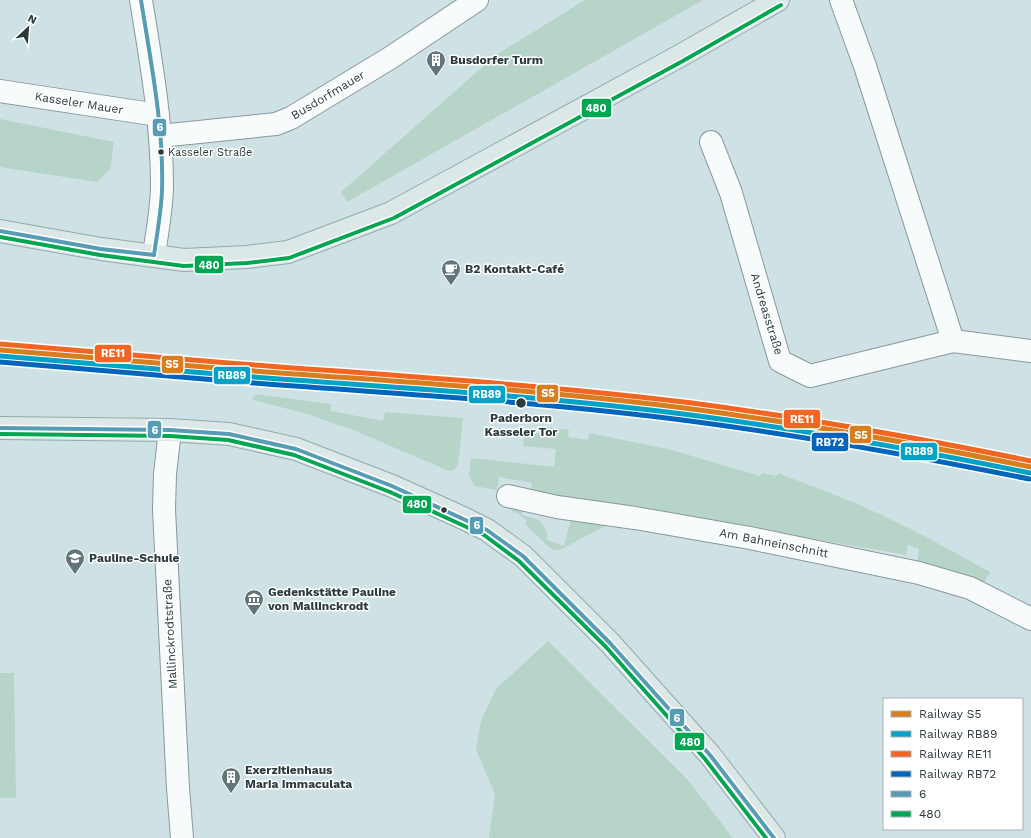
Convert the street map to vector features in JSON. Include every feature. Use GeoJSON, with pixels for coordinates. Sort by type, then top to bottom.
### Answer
{"type":"FeatureCollection","features":[{"type":"Feature","properties":{"kind":"main road"},"geometry":{"type":"LineString","coordinates":[[0,231],[101,249],[184,260],[247,257],[288,252],[391,213],[678,57],[778,0]]}},
{"type":"Feature","properties":{"kind":"main road"},"geometry":{"type":"LineString","coordinates":[[0,428],[170,430],[229,434],[296,450],[392,486],[487,530],[534,565],[614,647],[710,755],[774,838]]}},
{"type":"Feature","properties":{"kind":"street"},"geometry":{"type":"LineString","coordinates":[[141,0],[159,126],[162,186],[154,255]]}},
{"type":"Feature","properties":{"kind":"street","name":"Busdorfmauer"},"geometry":{"type":"LineString","coordinates":[[159,126],[276,124],[290,118],[390,58],[477,0]]}},
{"type":"Feature","properties":{"kind":"street"},"geometry":{"type":"LineString","coordinates":[[840,0],[866,66],[953,341]]}},
{"type":"Feature","properties":{"kind":"street","name":"Kasseler Mauer"},"geometry":{"type":"LineString","coordinates":[[0,92],[159,126]]}},
{"type":"Feature","properties":{"kind":"street","name":"Andreasstraße"},"geometry":{"type":"LineString","coordinates":[[711,142],[731,193],[780,360],[810,376],[953,341],[1031,350]]}},
{"type":"Feature","properties":{"kind":"street","name":"Mallinckrodtstraße"},"geometry":{"type":"LineString","coordinates":[[170,430],[165,474],[164,510],[178,788],[182,838]]}},
{"type":"Feature","properties":{"kind":"street","name":"Am Bahneinschnitt"},"geometry":{"type":"LineString","coordinates":[[508,496],[556,508],[635,518],[750,538],[919,573],[970,588],[1031,619]]}},
{"type":"Feature","properties":{"kind":"green space"},"geometry":{"type":"Polygon","coordinates":[[[585,0],[703,0],[347,202],[341,192],[496,55],[585,0]]]}},
{"type":"Feature","properties":{"kind":"green space"},"geometry":{"type":"Polygon","coordinates":[[[0,119],[114,142],[110,169],[97,182],[0,167],[0,119]]]}},
{"type":"Feature","properties":{"kind":"green space"},"geometry":{"type":"Polygon","coordinates":[[[255,394],[331,404],[331,411],[383,421],[385,412],[463,418],[458,465],[454,470],[449,471],[353,430],[307,414],[254,400],[252,397],[255,397],[255,394]]]}},
{"type":"Feature","properties":{"kind":"green space"},"geometry":{"type":"Polygon","coordinates":[[[547,427],[569,430],[568,437],[588,440],[589,433],[668,449],[760,476],[762,473],[777,476],[778,473],[858,504],[915,531],[990,572],[984,583],[963,574],[917,564],[919,549],[908,545],[906,555],[597,501],[596,506],[530,495],[532,483],[499,477],[497,490],[474,486],[469,475],[471,458],[554,467],[556,449],[523,446],[525,431],[546,434],[547,427]]]}},
{"type":"Feature","properties":{"kind":"green space"},"geometry":{"type":"Polygon","coordinates":[[[526,503],[522,515],[541,521],[547,533],[547,540],[564,546],[571,519],[607,525],[560,550],[555,550],[550,548],[525,524],[527,521],[505,505],[526,503]]]}},
{"type":"Feature","properties":{"kind":"green space"},"geometry":{"type":"Polygon","coordinates":[[[548,641],[688,780],[733,838],[489,838],[495,794],[476,750],[481,721],[496,689],[548,641]]]}},
{"type":"Feature","properties":{"kind":"green space"},"geometry":{"type":"Polygon","coordinates":[[[0,673],[14,673],[16,798],[0,798],[0,673]]]}},
{"type":"Feature","properties":{"kind":"rail line","name":"RE11"},"geometry":{"type":"LineString","coordinates":[[0,344],[461,380],[634,396],[820,422],[904,436],[1031,461]]}},
{"type":"Feature","properties":{"kind":"rail line","name":"S5"},"geometry":{"type":"LineString","coordinates":[[0,350],[460,386],[634,402],[820,428],[904,442],[1031,467]]}},
{"type":"Feature","properties":{"kind":"rail line","name":"RB89"},"geometry":{"type":"LineString","coordinates":[[0,356],[518,397],[633,408],[819,434],[903,448],[1030,473]]}},
{"type":"Feature","properties":{"kind":"rail line","name":"RB72"},"geometry":{"type":"LineString","coordinates":[[0,362],[459,398],[633,414],[818,440],[902,454],[1029,479]]}},
{"type":"Feature","properties":{"kind":"transit line","name":"6"},"geometry":{"type":"LineString","coordinates":[[141,0],[153,71],[161,143],[162,191],[154,255]]}},
{"type":"Feature","properties":{"kind":"transit line","name":"480"},"geometry":{"type":"LineString","coordinates":[[0,237],[100,255],[184,266],[247,263],[289,258],[394,218],[681,62],[781,5]]}},
{"type":"Feature","properties":{"kind":"transit line","name":"6"},"geometry":{"type":"LineString","coordinates":[[0,231],[101,249],[154,255]]}},
{"type":"Feature","properties":{"kind":"transit line","name":"6"},"geometry":{"type":"LineString","coordinates":[[0,428],[170,430],[229,434],[296,449],[392,486],[487,530],[523,556],[610,643],[710,755],[774,838]]}},
{"type":"Feature","properties":{"kind":"transit line","name":"480"},"geometry":{"type":"LineString","coordinates":[[0,434],[170,436],[228,440],[294,455],[390,492],[484,535],[519,561],[606,647],[705,759],[766,838]]}},
{"type":"Feature","properties":{"kind":"place","name":"Busdorfer Turm"},"geometry":{"type":"Point","coordinates":[436,77]}},
{"type":"Feature","properties":{"kind":"place","name":"Kasseler Straße"},"geometry":{"type":"Point","coordinates":[161,152]}},
{"type":"Feature","properties":{"kind":"place","name":"B2 Kontakt-Café"},"geometry":{"type":"Point","coordinates":[451,286]}},
{"type":"Feature","properties":{"kind":"place","name":"Paderborn Kasseler Tor"},"geometry":{"type":"Point","coordinates":[521,403]}},
{"type":"Feature","properties":{"kind":"place","name":"Pauline-Schule"},"geometry":{"type":"Point","coordinates":[75,575]}},
{"type":"Feature","properties":{"kind":"place","name":"Gedenkstätte Pauline von Mallinckrodt"},"geometry":{"type":"Point","coordinates":[254,616]}},
{"type":"Feature","properties":{"kind":"place","name":"Exerzitienhaus Maria Immaculata"},"geometry":{"type":"Point","coordinates":[231,794]}}]}
